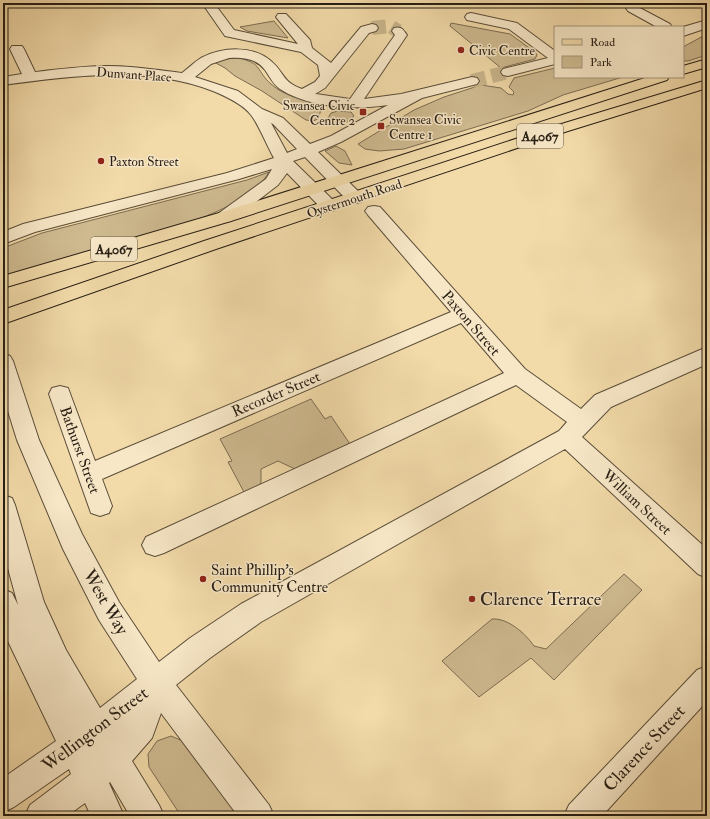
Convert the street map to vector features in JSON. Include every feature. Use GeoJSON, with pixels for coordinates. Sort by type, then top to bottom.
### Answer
{"type":"FeatureCollection","features":[{"type":"Feature","properties":{"kind":"main road"},"geometry":{"type":"LineString","coordinates":[[684,70],[707,63]]}},
{"type":"Feature","properties":{"kind":"main road","name":"Oystermouth Road"},"geometry":{"type":"LineString","coordinates":[[3,282],[225,217],[659,78]]}},
{"type":"Feature","properties":{"kind":"main road","name":"Oystermouth Road"},"geometry":{"type":"LineString","coordinates":[[3,317],[210,245],[563,128],[707,84]]}},
{"type":"Feature","properties":{"kind":"street"},"geometry":{"type":"LineString","coordinates":[[208,3],[230,33],[305,49],[324,63],[328,76]]}},
{"type":"Feature","properties":{"kind":"street"},"geometry":{"type":"LineString","coordinates":[[633,3],[632,8],[664,26]]}},
{"type":"Feature","properties":{"kind":"street"},"geometry":{"type":"LineString","coordinates":[[282,16],[305,43],[305,49]]}},
{"type":"Feature","properties":{"kind":"street"},"geometry":{"type":"LineString","coordinates":[[471,17],[513,26],[554,56]]}},
{"type":"Feature","properties":{"kind":"street"},"geometry":{"type":"LineString","coordinates":[[684,31],[690,28],[707,24]]}},
{"type":"Feature","properties":{"kind":"street"},"geometry":{"type":"LineString","coordinates":[[304,94],[320,84],[328,76],[364,30],[372,28]]}},
{"type":"Feature","properties":{"kind":"street"},"geometry":{"type":"LineString","coordinates":[[354,103],[401,34],[398,31]]}},
{"type":"Feature","properties":{"kind":"street"},"geometry":{"type":"LineString","coordinates":[[17,49],[30,76]]}},
{"type":"Feature","properties":{"kind":"street"},"geometry":{"type":"LineString","coordinates":[[185,78],[205,61],[231,54],[248,55],[260,59],[266,63],[282,84],[292,90],[330,101],[354,103],[387,101],[472,81]]}},
{"type":"Feature","properties":{"kind":"street"},"geometry":{"type":"LineString","coordinates":[[508,72],[554,60]]}},
{"type":"Feature","properties":{"kind":"street","name":"Dunvant Place"},"geometry":{"type":"LineString","coordinates":[[3,81],[30,76],[110,70],[153,73],[185,78],[233,94],[257,112],[278,121],[355,198]]}},
{"type":"Feature","properties":{"kind":"street"},"geometry":{"type":"LineString","coordinates":[[3,238],[29,228],[233,176],[284,160],[336,139],[419,94]]}},
{"type":"Feature","properties":{"kind":"street","name":"Dunvant Place"},"geometry":{"type":"LineString","coordinates":[[257,112],[284,160],[329,206]]}},
{"type":"Feature","properties":{"kind":"street"},"geometry":{"type":"LineString","coordinates":[[225,217],[272,182],[279,174],[284,160]]}},
{"type":"Feature","properties":{"kind":"street","name":"Paxton Street"},"geometry":{"type":"LineString","coordinates":[[374,211],[518,375],[574,429]]}},
{"type":"Feature","properties":{"kind":"street","name":"Recorder Street"},"geometry":{"type":"LineString","coordinates":[[89,474],[464,314]]}},
{"type":"Feature","properties":{"kind":"street"},"geometry":{"type":"LineString","coordinates":[[156,683],[194,652],[251,613],[574,429],[603,401],[707,355]]}},
{"type":"Feature","properties":{"kind":"street","name":"West Way"},"geometry":{"type":"LineString","coordinates":[[3,361],[28,440],[72,541],[109,611],[156,683],[258,816]]}},
{"type":"Feature","properties":{"kind":"street"},"geometry":{"type":"LineString","coordinates":[[155,545],[518,375]]}},
{"type":"Feature","properties":{"kind":"street","name":"Bathurst Street"},"geometry":{"type":"LineString","coordinates":[[60,394],[100,506]]}},
{"type":"Feature","properties":{"kind":"street","name":"William Street"},"geometry":{"type":"LineString","coordinates":[[574,429],[670,534],[707,566]]}},
{"type":"Feature","properties":{"kind":"street"},"geometry":{"type":"LineString","coordinates":[[3,505],[31,603],[56,660],[84,738],[89,780],[108,816]]}},
{"type":"Feature","properties":{"kind":"street"},"geometry":{"type":"LineString","coordinates":[[3,602],[84,738],[113,759],[148,816]]}},
{"type":"Feature","properties":{"kind":"street","name":"Clarence Street"},"geometry":{"type":"LineString","coordinates":[[580,816],[707,680]]}},
{"type":"Feature","properties":{"kind":"street","name":"Wellington Street"},"geometry":{"type":"LineString","coordinates":[[3,796],[33,776],[156,683]]}},
{"type":"Feature","properties":{"kind":"street","name":"Wellington Street"},"geometry":{"type":"LineString","coordinates":[[41,816],[89,780],[113,759],[141,727],[156,683]]}},
{"type":"Feature","properties":{"kind":"green space"},"geometry":{"type":"Polygon","coordinates":[[[274,21],[288,38],[247,31],[240,27],[274,21]]]}},
{"type":"Feature","properties":{"kind":"green space"},"geometry":{"type":"Polygon","coordinates":[[[451,23],[510,34],[537,55],[535,59],[501,68],[450,26],[451,23]]]}},
{"type":"Feature","properties":{"kind":"green space"},"geometry":{"type":"Polygon","coordinates":[[[707,34],[707,55],[684,61],[684,46],[707,34]]]}},
{"type":"Feature","properties":{"kind":"green space"},"geometry":{"type":"Polygon","coordinates":[[[238,58],[252,62],[271,84],[282,92],[323,104],[318,119],[313,121],[306,120],[214,62],[238,58]]]}},
{"type":"Feature","properties":{"kind":"green space"},"geometry":{"type":"Polygon","coordinates":[[[554,68],[554,78],[620,78],[563,95],[528,111],[404,149],[379,151],[365,149],[358,144],[414,110],[444,97],[481,85],[501,88],[508,94],[513,95],[514,92],[509,87],[514,78],[554,68]]]}},
{"type":"Feature","properties":{"kind":"green space"},"geometry":{"type":"Polygon","coordinates":[[[338,111],[351,112],[354,116],[343,124],[331,125],[328,118],[331,113],[338,111]]]}},
{"type":"Feature","properties":{"kind":"green space"},"geometry":{"type":"Polygon","coordinates":[[[336,146],[345,151],[352,165],[339,163],[325,151],[336,146]]]}},
{"type":"Feature","properties":{"kind":"green space"},"geometry":{"type":"Polygon","coordinates":[[[269,172],[257,187],[240,199],[218,211],[194,221],[144,237],[3,276],[3,248],[42,233],[247,180],[269,172]]]}},
{"type":"Feature","properties":{"kind":"green space"},"geometry":{"type":"Polygon","coordinates":[[[311,399],[325,419],[331,416],[352,447],[304,468],[295,469],[278,461],[261,469],[261,482],[258,488],[245,494],[228,462],[232,461],[220,439],[311,399]]]}},
{"type":"Feature","properties":{"kind":"green space"},"geometry":{"type":"Polygon","coordinates":[[[624,574],[642,590],[554,680],[531,658],[479,697],[442,661],[492,619],[504,621],[516,627],[534,646],[546,649],[624,574]]]}},
{"type":"Feature","properties":{"kind":"green space"},"geometry":{"type":"Polygon","coordinates":[[[171,736],[185,742],[242,816],[181,816],[149,767],[148,754],[157,741],[171,736]]]}},
{"type":"Feature","properties":{"kind":"tunnel"},"geometry":{"type":"LineString","coordinates":[[372,28],[390,26],[398,31]]}},
{"type":"Feature","properties":{"kind":"tunnel"},"geometry":{"type":"LineString","coordinates":[[472,81],[508,72]]}},
{"type":"Feature","properties":{"kind":"place","name":"Civic Centre"},"geometry":{"type":"Point","coordinates":[461,50]}},
{"type":"Feature","properties":{"kind":"place","name":"Swansea Civic Centre 2"},"geometry":{"type":"Point","coordinates":[363,112]}},
{"type":"Feature","properties":{"kind":"place","name":"Swansea Civic Centre 1"},"geometry":{"type":"Point","coordinates":[381,126]}},
{"type":"Feature","properties":{"kind":"place","name":"Paxton Street"},"geometry":{"type":"Point","coordinates":[101,161]}},
{"type":"Feature","properties":{"kind":"place","name":"Saint Phillip's Community Centre"},"geometry":{"type":"Point","coordinates":[203,579]}},
{"type":"Feature","properties":{"kind":"place","name":"Clarence Terrace"},"geometry":{"type":"Point","coordinates":[472,599]}}]}
